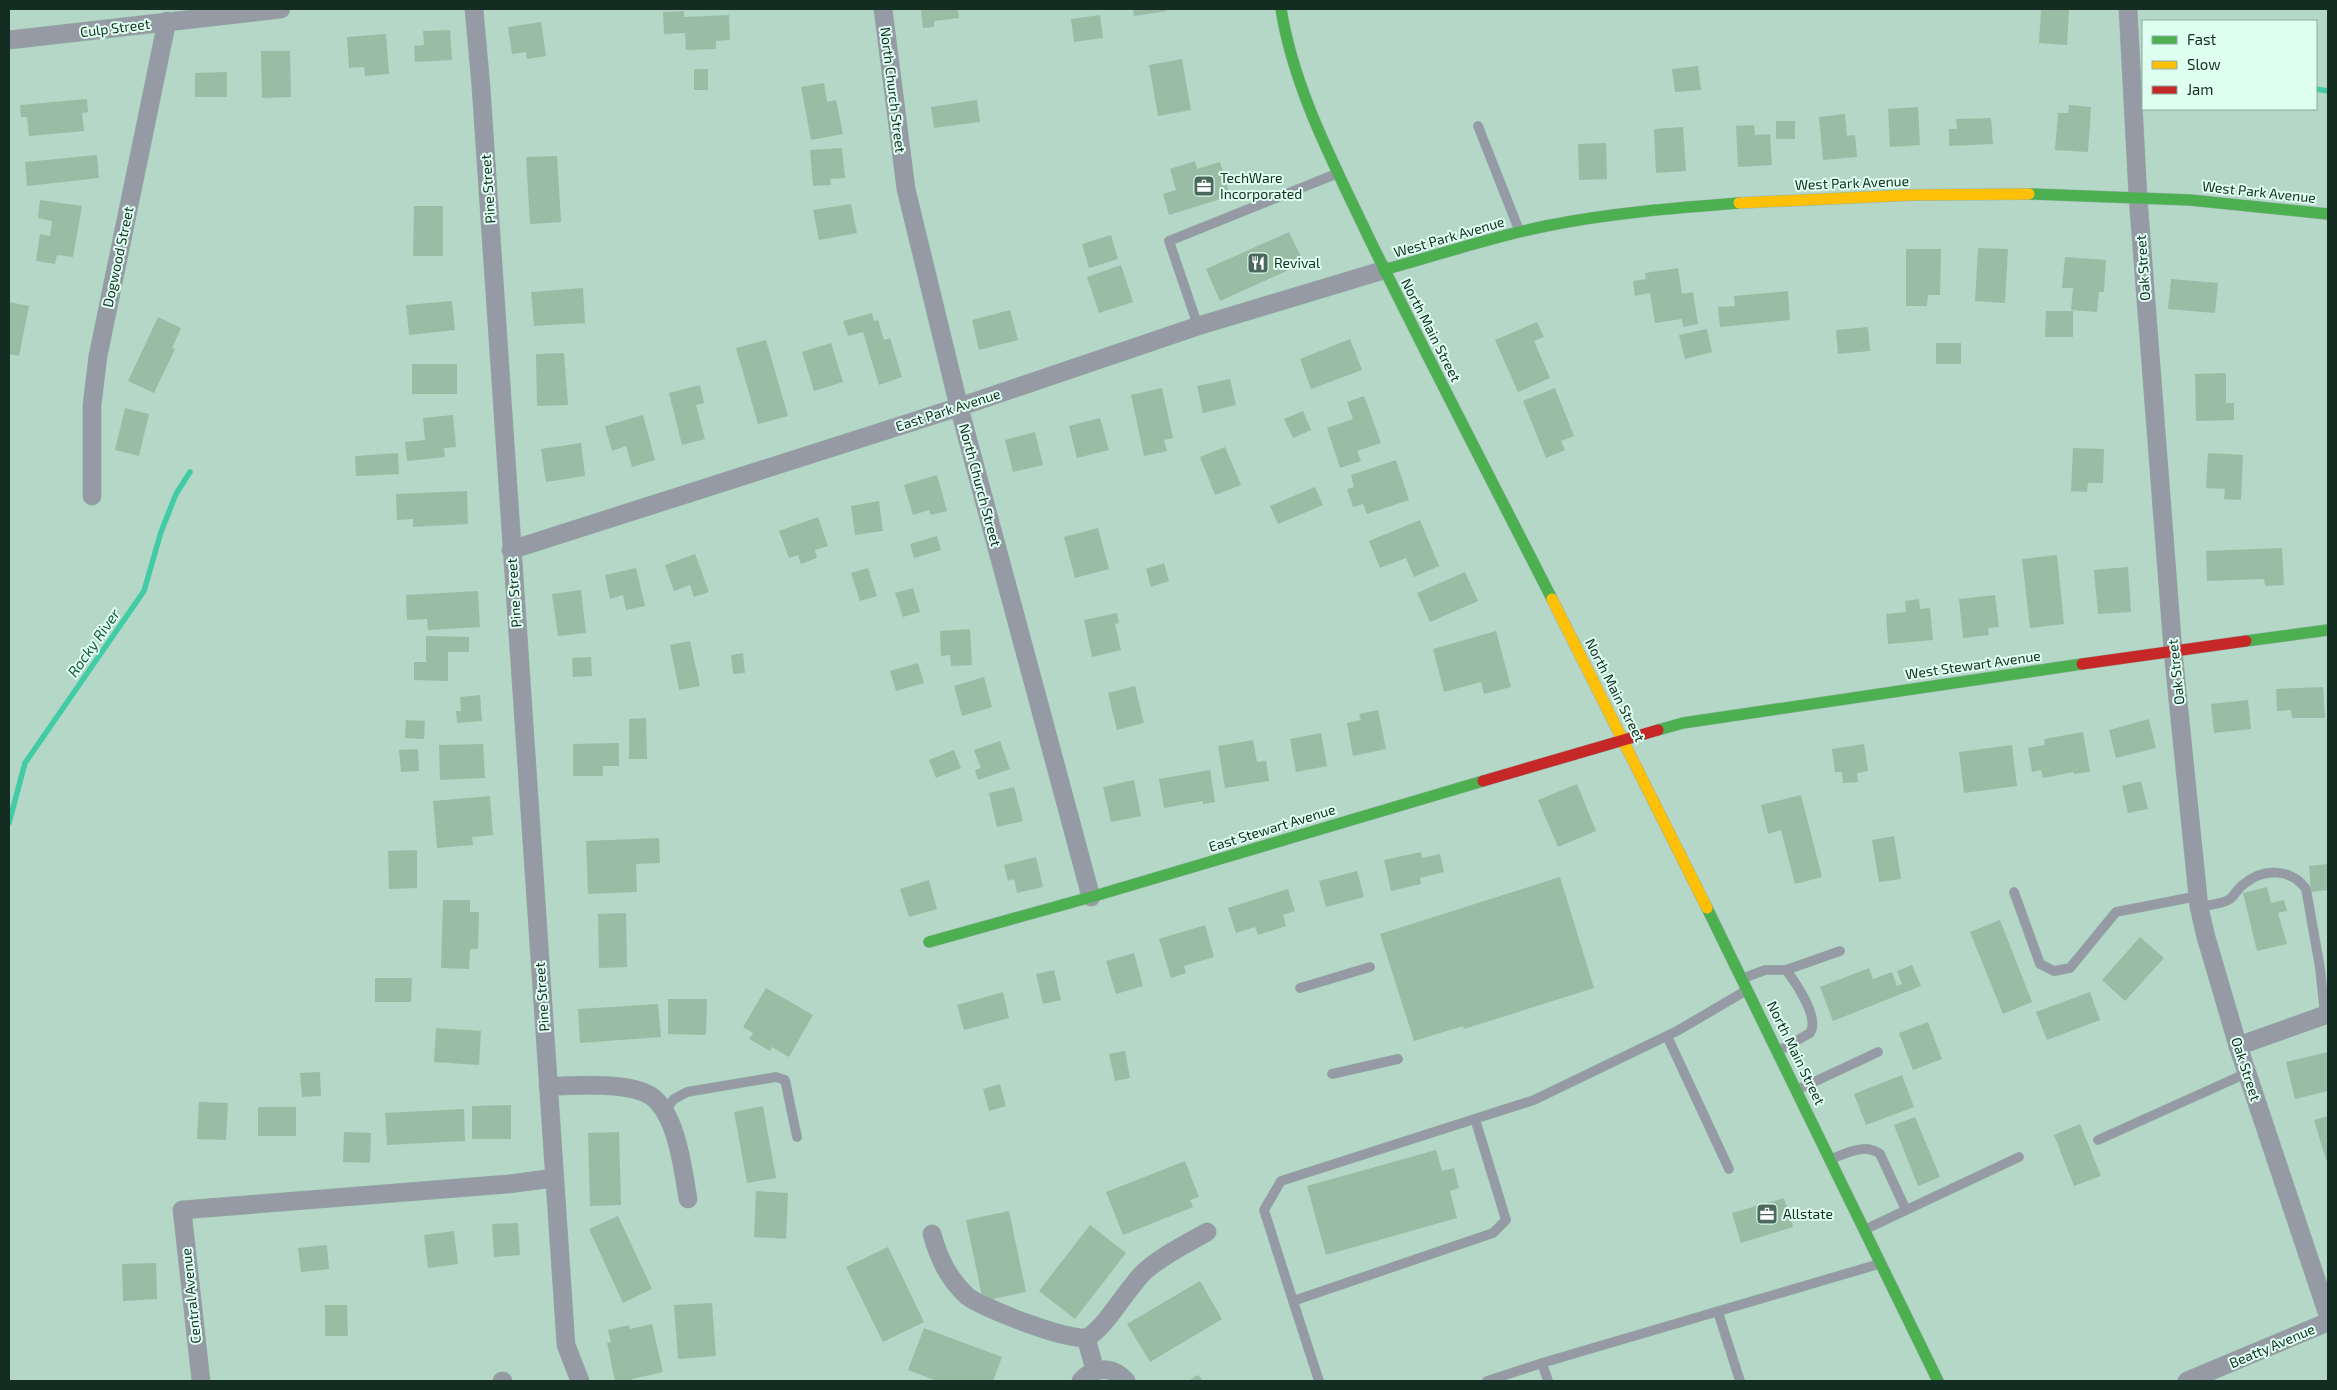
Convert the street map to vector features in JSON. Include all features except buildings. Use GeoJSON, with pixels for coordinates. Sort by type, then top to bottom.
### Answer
{"type":"FeatureCollection","features":[{"type":"Feature","properties":{"kind":"main road","name":"North Main Street"},"geometry":{"type":"LineString","coordinates":[[1281,9],[1285,40],[1307,106],[1384,270],[1624,739],[1866,1230],[1938,1381]]}},
{"type":"Feature","properties":{"kind":"main road","name":"West Park Avenue"},"geometry":{"type":"LineString","coordinates":[[1384,270],[1520,232],[1647,209],[1847,196],[2058,194],[2246,203],[2328,214]]}},
{"type":"Feature","properties":{"kind":"main road","name":"West Stewart Avenue"},"geometry":{"type":"LineString","coordinates":[[1624,739],[1683,723],[2328,630]]}},
{"type":"Feature","properties":{"kind":"main road","name":"East Stewart Avenue"},"geometry":{"type":"LineString","coordinates":[[929,942],[1091,897],[1624,739]]}},
{"type":"Feature","properties":{"kind":"street","name":"Culp Street"},"geometry":{"type":"LineString","coordinates":[[9,40],[281,9]]}},
{"type":"Feature","properties":{"kind":"street","name":"Pine Street"},"geometry":{"type":"LineString","coordinates":[[474,9],[481,87],[566,1345],[580,1381]]}},
{"type":"Feature","properties":{"kind":"street","name":"North Church Street"},"geometry":{"type":"LineString","coordinates":[[883,9],[906,189],[959,407],[1091,897]]}},
{"type":"Feature","properties":{"kind":"street","name":"Oak Street"},"geometry":{"type":"LineString","coordinates":[[2128,9],[2138,197],[2173,651],[2199,901],[2206,937],[2238,1046],[2328,1315]]}},
{"type":"Feature","properties":{"kind":"street","name":"Dogwood Street"},"geometry":{"type":"LineString","coordinates":[[92,496],[92,405],[98,356],[166,21]]}},
{"type":"Feature","properties":{"kind":"street","name":"East Park Avenue"},"geometry":{"type":"LineString","coordinates":[[511,550],[959,407],[1198,326],[1384,270]]}},
{"type":"Feature","properties":{"kind":"street"},"geometry":{"type":"LineString","coordinates":[[2238,1046],[2327,1015]]}},
{"type":"Feature","properties":{"kind":"street"},"geometry":{"type":"LineString","coordinates":[[548,1086],[617,1087],[635,1090],[651,1096],[665,1110],[683,1166],[688,1199]]}},
{"type":"Feature","properties":{"kind":"street","name":"Central Avenue"},"geometry":{"type":"LineString","coordinates":[[201,1381],[182,1210],[508,1184],[554,1178]]}},
{"type":"Feature","properties":{"kind":"street"},"geometry":{"type":"LineString","coordinates":[[932,1234],[946,1272],[975,1302],[1055,1334],[1073,1338],[1086,1338],[1098,1329],[1146,1270],[1165,1256],[1207,1232]]}},
{"type":"Feature","properties":{"kind":"street","name":"Beatty Avenue"},"geometry":{"type":"LineString","coordinates":[[2187,1381],[2328,1322]]}},
{"type":"Feature","properties":{"kind":"street"},"geometry":{"type":"LineString","coordinates":[[1086,1338],[1095,1370]]}},
{"type":"Feature","properties":{"kind":"street"},"geometry":{"type":"LineString","coordinates":[[1082,1381],[1095,1370],[1113,1371],[1126,1381]]}},
{"type":"Feature","properties":{"kind":"lane"},"geometry":{"type":"LineString","coordinates":[[1478,126],[1520,232]]}},
{"type":"Feature","properties":{"kind":"lane"},"geometry":{"type":"LineString","coordinates":[[1198,326],[1169,242],[1339,173]]}},
{"type":"Feature","properties":{"kind":"lane"},"geometry":{"type":"LineString","coordinates":[[2014,892],[2040,964],[2054,972],[2070,968],[2116,912],[2199,901],[2229,900],[2244,884],[2262,874],[2278,872],[2300,881],[2306,889],[2327,1015]]}},
{"type":"Feature","properties":{"kind":"lane"},"geometry":{"type":"LineString","coordinates":[[1742,978],[1765,970],[1786,970],[1840,951]]}},
{"type":"Feature","properties":{"kind":"lane"},"geometry":{"type":"LineString","coordinates":[[1300,988],[1370,966]]}},
{"type":"Feature","properties":{"kind":"lane"},"geometry":{"type":"LineString","coordinates":[[1778,1051],[1810,1034],[1813,1025],[1798,987],[1786,970]]}},
{"type":"Feature","properties":{"kind":"lane"},"geometry":{"type":"LineString","coordinates":[[1319,1381],[1264,1210],[1281,1181],[1534,1100],[1667,1036],[1747,989]]}},
{"type":"Feature","properties":{"kind":"lane"},"geometry":{"type":"LineString","coordinates":[[1667,1036],[1730,1169]]}},
{"type":"Feature","properties":{"kind":"lane"},"geometry":{"type":"LineString","coordinates":[[1797,1090],[1878,1052]]}},
{"type":"Feature","properties":{"kind":"lane"},"geometry":{"type":"LineString","coordinates":[[1332,1074],[1398,1059]]}},
{"type":"Feature","properties":{"kind":"lane"},"geometry":{"type":"LineString","coordinates":[[2098,1140],[2247,1072]]}},
{"type":"Feature","properties":{"kind":"lane"},"geometry":{"type":"LineString","coordinates":[[665,1110],[674,1099],[687,1092],[776,1077],[785,1080],[797,1137]]}},
{"type":"Feature","properties":{"kind":"lane"},"geometry":{"type":"LineString","coordinates":[[1293,1301],[1493,1233],[1506,1220],[1475,1119]]}},
{"type":"Feature","properties":{"kind":"lane"},"geometry":{"type":"LineString","coordinates":[[1831,1159],[1858,1150],[1873,1149],[1880,1154],[1906,1210]]}},
{"type":"Feature","properties":{"kind":"lane"},"geometry":{"type":"LineString","coordinates":[[1866,1230],[2019,1157]]}},
{"type":"Feature","properties":{"kind":"lane"},"geometry":{"type":"LineString","coordinates":[[1487,1381],[1542,1362],[1882,1263]]}},
{"type":"Feature","properties":{"kind":"lane"},"geometry":{"type":"LineString","coordinates":[[1718,1312],[1740,1381]]}},
{"type":"Feature","properties":{"kind":"lane"},"geometry":{"type":"LineString","coordinates":[[1542,1362],[1548,1381]]}},
{"type":"Feature","properties":{"kind":"waterway"},"geometry":{"type":"LineString","coordinates":[[2317,89],[2328,91]]}},
{"type":"Feature","properties":{"kind":"waterway","name":"Rocky River"},"geometry":{"type":"LineString","coordinates":[[9,823],[25,763],[144,591],[161,532],[176,494],[190,472]]}},
{"type":"Feature","properties":{"kind":"traffic: fast"},"geometry":{"type":"LineString","coordinates":[[1281,9],[1295,69],[1329,154],[1414,329],[1552,599]]}},
{"type":"Feature","properties":{"kind":"traffic: fast"},"geometry":{"type":"LineString","coordinates":[[2029,194],[2190,200],[2328,214]]}},
{"type":"Feature","properties":{"kind":"traffic: fast"},"geometry":{"type":"LineString","coordinates":[[1384,270],[1525,230],[1570,221],[1618,214],[1739,203]]}},
{"type":"Feature","properties":{"kind":"traffic: fast"},"geometry":{"type":"LineString","coordinates":[[2246,641],[2328,630]]}},
{"type":"Feature","properties":{"kind":"traffic: fast"},"geometry":{"type":"LineString","coordinates":[[1658,730],[1683,723],[2082,664]]}},
{"type":"Feature","properties":{"kind":"traffic: fast"},"geometry":{"type":"LineString","coordinates":[[929,942],[1091,897],[1483,781]]}},
{"type":"Feature","properties":{"kind":"traffic: fast"},"geometry":{"type":"LineString","coordinates":[[1707,908],[1938,1381]]}},
{"type":"Feature","properties":{"kind":"traffic: slow"},"geometry":{"type":"LineString","coordinates":[[1739,203],[1912,195],[2029,194]]}},
{"type":"Feature","properties":{"kind":"traffic: slow"},"geometry":{"type":"LineString","coordinates":[[1552,599],[1707,908]]}},
{"type":"Feature","properties":{"kind":"traffic: jam"},"geometry":{"type":"LineString","coordinates":[[2082,664],[2246,641]]}},
{"type":"Feature","properties":{"kind":"traffic: jam"},"geometry":{"type":"LineString","coordinates":[[1483,781],[1658,730]]}},
{"type":"Feature","properties":{"kind":"place","name":"TechWare Incorporated"},"geometry":{"type":"Point","coordinates":[1204,186]}},
{"type":"Feature","properties":{"kind":"place","name":"Revival"},"geometry":{"type":"Point","coordinates":[1258,263]}},
{"type":"Feature","properties":{"kind":"place","name":"Allstate"},"geometry":{"type":"Point","coordinates":[1767,1214]}}]}
